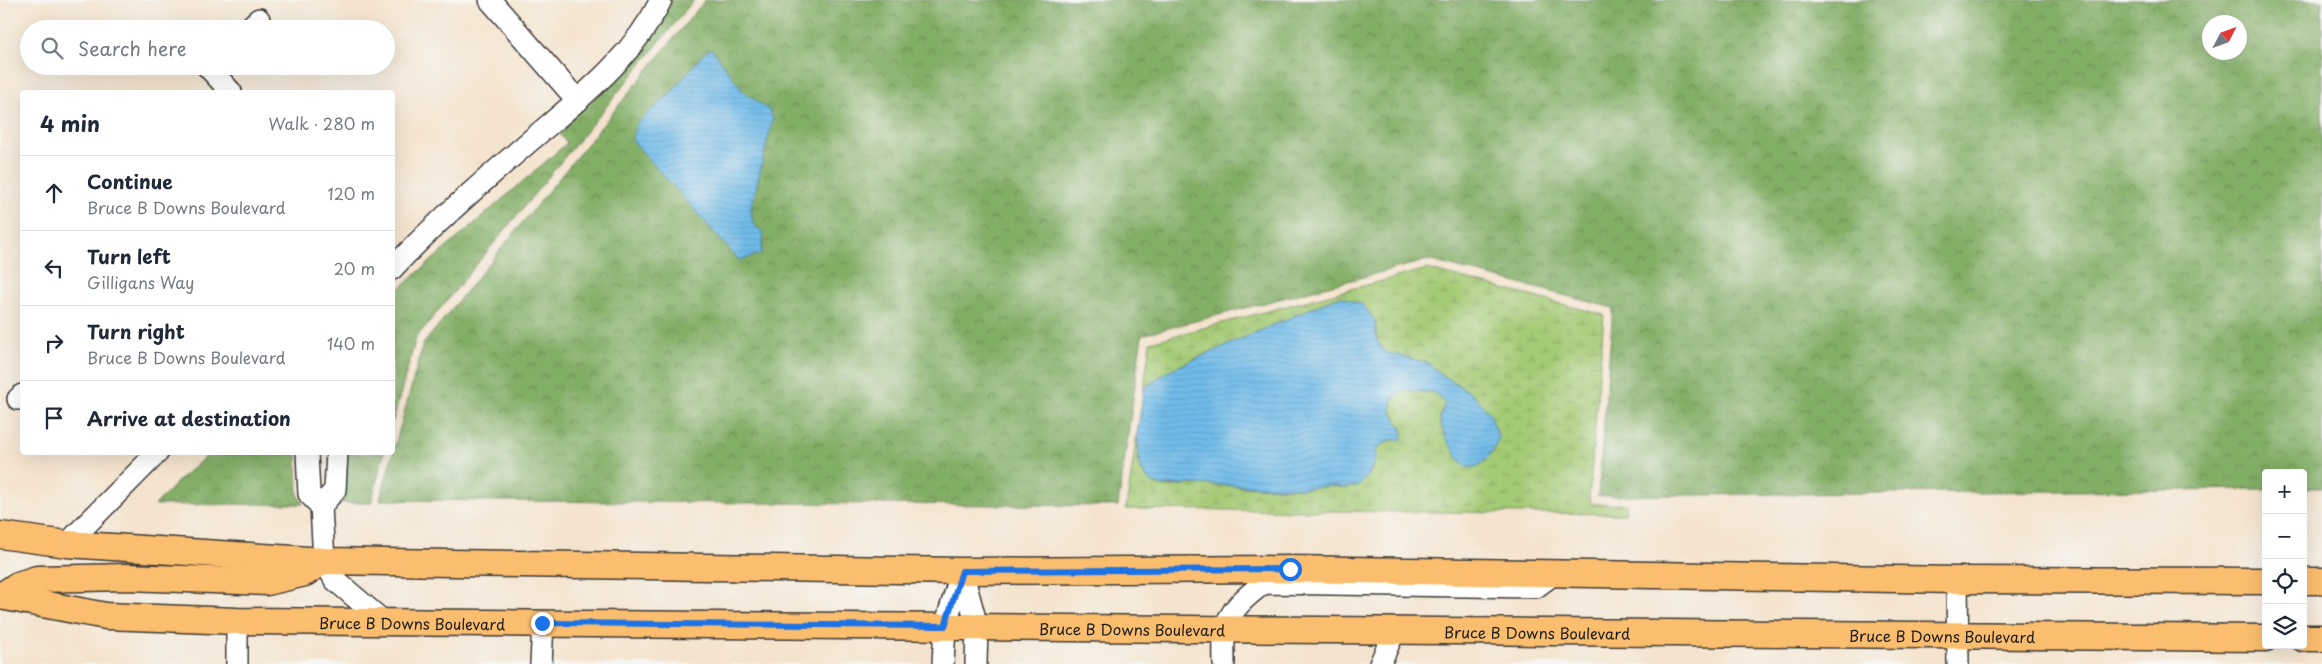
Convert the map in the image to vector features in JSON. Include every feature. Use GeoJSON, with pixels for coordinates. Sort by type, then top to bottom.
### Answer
{"type":"FeatureCollection","features":[{"type":"Feature","properties":{"kind":"main road"},"geometry":{"type":"LineString","coordinates":[[0,535],[67,544],[324,560],[962,571],[1290,569],[1957,580],[2262,581]]}},
{"type":"Feature","properties":{"kind":"main road"},"geometry":{"type":"LineString","coordinates":[[0,596],[18,585],[37,579],[126,578],[267,582],[305,573],[324,560]]}},
{"type":"Feature","properties":{"kind":"main road"},"geometry":{"type":"LineString","coordinates":[[2307,581],[2322,581]]}},
{"type":"Feature","properties":{"kind":"main road","name":"Bruce B Downs Boulevard"},"geometry":{"type":"LineString","coordinates":[[0,596],[106,616],[237,621],[2262,638]]}},
{"type":"Feature","properties":{"kind":"main road"},"geometry":{"type":"LineString","coordinates":[[2307,638],[2322,638]]}},
{"type":"Feature","properties":{"kind":"street"},"geometry":{"type":"LineString","coordinates":[[490,0],[578,101]]}},
{"type":"Feature","properties":{"kind":"street"},"geometry":{"type":"LineString","coordinates":[[395,262],[515,154],[578,101],[624,57],[662,0]]}},
{"type":"Feature","properties":{"kind":"street"},"geometry":{"type":"LineString","coordinates":[[216,75],[229,90]]}},
{"type":"Feature","properties":{"kind":"street"},"geometry":{"type":"LineString","coordinates":[[67,544],[155,455]]}},
{"type":"Feature","properties":{"kind":"street"},"geometry":{"type":"LineString","coordinates":[[308,455],[308,494],[321,506],[324,560],[335,580],[384,622]]}},
{"type":"Feature","properties":{"kind":"street"},"geometry":{"type":"LineString","coordinates":[[321,506],[335,490],[337,455]]}},
{"type":"Feature","properties":{"kind":"street"},"geometry":{"type":"LineString","coordinates":[[943,664],[945,626],[962,571]]}},
{"type":"Feature","properties":{"kind":"street"},"geometry":{"type":"LineString","coordinates":[[962,571],[977,626],[976,664]]}},
{"type":"Feature","properties":{"kind":"street"},"geometry":{"type":"LineString","coordinates":[[1224,664],[1225,629],[1234,611],[1246,596],[1264,582],[1536,587],[1555,573]]}},
{"type":"Feature","properties":{"kind":"street"},"geometry":{"type":"LineString","coordinates":[[1957,580],[1958,664]]}},
{"type":"Feature","properties":{"kind":"street"},"geometry":{"type":"LineString","coordinates":[[237,621],[237,664]]}},
{"type":"Feature","properties":{"kind":"street"},"geometry":{"type":"LineString","coordinates":[[541,664],[542,623]]}},
{"type":"Feature","properties":{"kind":"street"},"geometry":{"type":"LineString","coordinates":[[1380,664],[1394,632]]}},
{"type":"Feature","properties":{"kind":"green space"},"geometry":{"type":"Polygon","coordinates":[[[672,0],[694,0],[416,338],[395,414],[395,292],[567,143],[557,131],[621,72],[636,55],[661,20],[672,0]]]}},
{"type":"Feature","properties":{"kind":"green space"},"geometry":{"type":"Polygon","coordinates":[[[705,0],[2322,0],[2322,488],[2307,488],[2307,469],[2262,469],[2262,489],[1598,496],[1613,308],[1428,260],[1142,335],[1118,506],[380,500],[392,455],[395,455],[395,446],[423,344],[705,0]]]}},
{"type":"Feature","properties":{"kind":"green space"},"geometry":{"type":"Polygon","coordinates":[[[1427,269],[1604,315],[1589,499],[1594,504],[1626,504],[1625,514],[1126,509],[1137,433],[1140,467],[1147,478],[1157,485],[1200,484],[1294,488],[1349,487],[1356,486],[1367,477],[1374,463],[1377,448],[1403,431],[1391,411],[1393,398],[1404,390],[1436,393],[1445,403],[1440,418],[1474,395],[1441,374],[1428,363],[1385,352],[1377,341],[1375,321],[1342,297],[1335,298],[1170,370],[1144,388],[1150,342],[1427,269]]]}},
{"type":"Feature","properties":{"kind":"green space"},"geometry":{"type":"Polygon","coordinates":[[[208,455],[297,455],[298,495],[303,504],[155,505],[180,479],[208,455]]]}},
{"type":"Feature","properties":{"kind":"green space"},"geometry":{"type":"Polygon","coordinates":[[[347,455],[383,455],[371,503],[336,503],[347,455]]]}},
{"type":"Feature","properties":{"kind":"water"},"geometry":{"type":"Polygon","coordinates":[[[712,49],[742,90],[770,111],[773,118],[751,209],[753,224],[764,233],[761,254],[739,260],[632,140],[636,124],[670,94],[705,52],[712,49]]]}},
{"type":"Feature","properties":{"kind":"water"},"geometry":{"type":"Polygon","coordinates":[[[1342,297],[1363,305],[1375,321],[1377,341],[1385,352],[1428,363],[1441,374],[1474,395],[1490,414],[1499,438],[1487,459],[1472,468],[1464,465],[1442,430],[1440,418],[1445,403],[1436,393],[1404,390],[1393,398],[1391,411],[1403,431],[1402,440],[1390,440],[1377,448],[1375,461],[1368,476],[1359,485],[1346,488],[1333,486],[1307,488],[1189,484],[1162,486],[1151,482],[1140,466],[1137,433],[1144,388],[1170,370],[1335,298],[1342,297]]]}},
{"type":"Feature","properties":{"kind":"route"},"geometry":{"type":"LineString","coordinates":[[542,623],[945,626],[962,571],[1290,569]]}}]}
